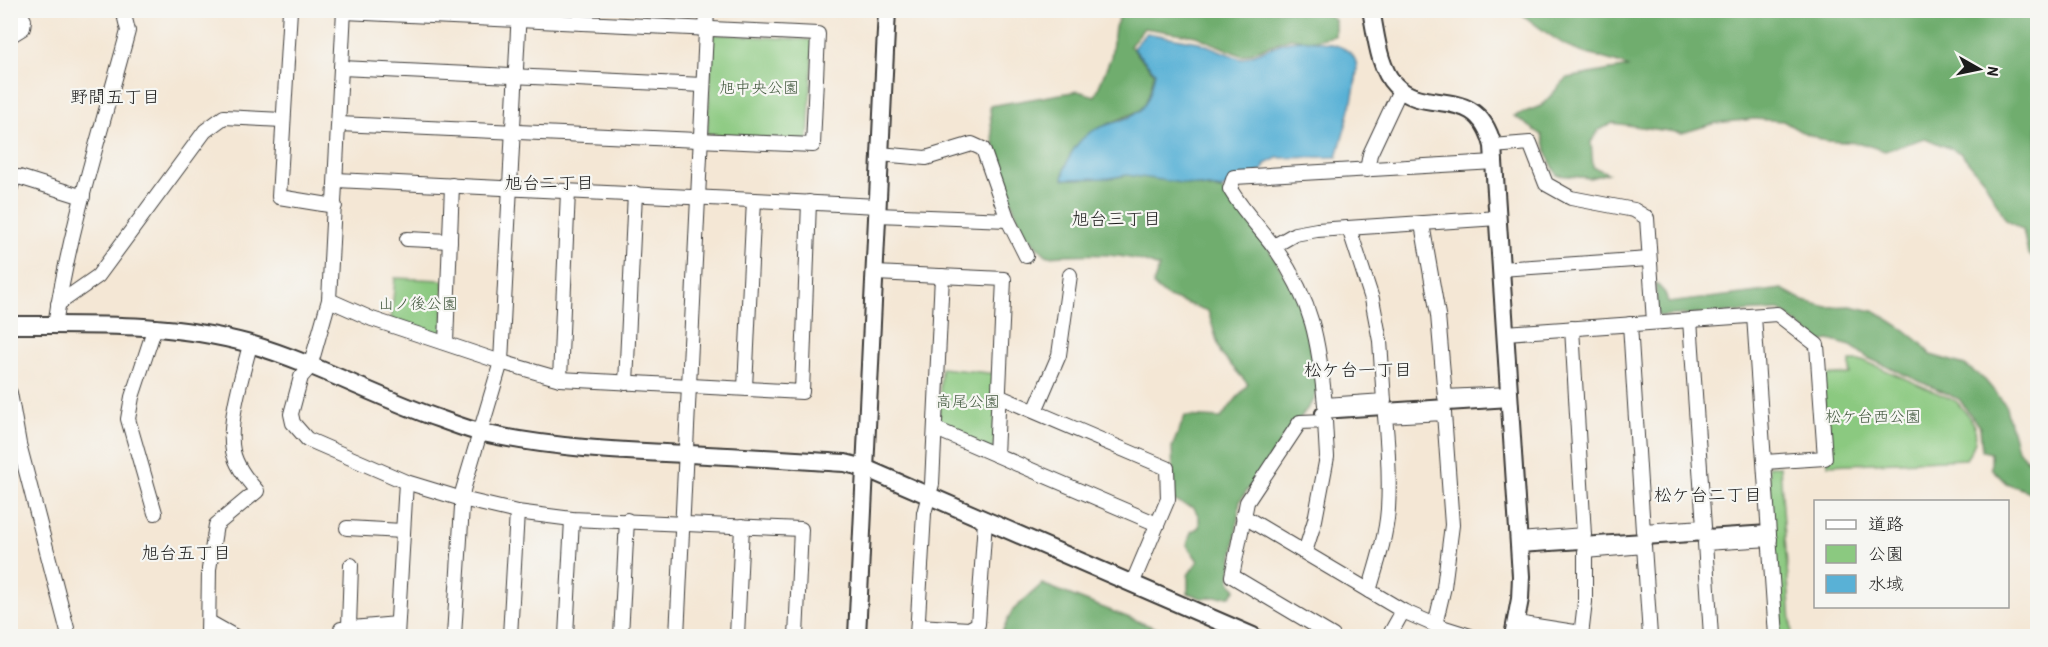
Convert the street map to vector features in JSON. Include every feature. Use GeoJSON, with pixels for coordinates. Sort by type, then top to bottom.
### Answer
{"type":"FeatureCollection","features":[{"type":"Feature","properties":{"kind":"street"},"geometry":{"type":"LineString","coordinates":[[10,36],[23,28],[24,21],[18,10]]}},
{"type":"Feature","properties":{"kind":"street"},"geometry":{"type":"LineString","coordinates":[[55,325],[82,197],[128,31],[123,10]]}},
{"type":"Feature","properties":{"kind":"street"},"geometry":{"type":"LineString","coordinates":[[291,10],[279,197],[335,206]]}},
{"type":"Feature","properties":{"kind":"street"},"geometry":{"type":"LineString","coordinates":[[677,636],[707,10]]}},
{"type":"Feature","properties":{"kind":"street"},"geometry":{"type":"LineString","coordinates":[[858,636],[887,10]]}},
{"type":"Feature","properties":{"kind":"street"},"geometry":{"type":"LineString","coordinates":[[1371,10],[1386,72],[1393,83],[1410,95],[1469,109],[1485,123],[1494,154],[1521,576],[1515,630],[1581,635],[1585,602],[1585,551],[1644,546],[1650,636]]}},
{"type":"Feature","properties":{"kind":"street"},"geometry":{"type":"LineString","coordinates":[[339,124],[813,145],[818,34],[706,29],[519,15],[344,11],[329,300],[310,367],[302,377],[291,414],[293,423],[307,439],[406,482],[462,500],[517,512],[572,519],[801,529],[796,636]]}},
{"type":"Feature","properties":{"kind":"street"},"geometry":{"type":"LineString","coordinates":[[454,636],[463,490],[501,362],[519,15]]}},
{"type":"Feature","properties":{"kind":"street"},"geometry":{"type":"LineString","coordinates":[[341,68],[703,86]]}},
{"type":"Feature","properties":{"kind":"street"},"geometry":{"type":"LineString","coordinates":[[1367,170],[1370,154],[1400,90]]}},
{"type":"Feature","properties":{"kind":"street"},"geometry":{"type":"LineString","coordinates":[[58,304],[98,276],[205,131],[224,117],[283,120]]}},
{"type":"Feature","properties":{"kind":"street"},"geometry":{"type":"LineString","coordinates":[[1349,228],[1372,299],[1380,342],[1384,401],[1325,405],[1320,353],[1302,292],[1274,246],[1230,189],[1234,177],[1367,170],[1494,154],[1530,143],[1546,184],[1571,198],[1634,210],[1647,218],[1654,322]]}},
{"type":"Feature","properties":{"kind":"street"},"geometry":{"type":"LineString","coordinates":[[879,154],[926,158],[972,144],[983,149],[1008,220],[1026,256]]}},
{"type":"Feature","properties":{"kind":"street"},"geometry":{"type":"LineString","coordinates":[[10,190],[13,180],[19,177],[82,197]]}},
{"type":"Feature","properties":{"kind":"street"},"geometry":{"type":"LineString","coordinates":[[336,180],[809,202],[877,210],[1008,220]]}},
{"type":"Feature","properties":{"kind":"street"},"geometry":{"type":"LineString","coordinates":[[446,344],[452,185]]}},
{"type":"Feature","properties":{"kind":"street"},"geometry":{"type":"LineString","coordinates":[[560,379],[568,190]]}},
{"type":"Feature","properties":{"kind":"street"},"geometry":{"type":"LineString","coordinates":[[626,382],[635,193]]}},
{"type":"Feature","properties":{"kind":"street"},"geometry":{"type":"LineString","coordinates":[[745,388],[754,200]]}},
{"type":"Feature","properties":{"kind":"street"},"geometry":{"type":"LineString","coordinates":[[329,300],[372,319],[560,379],[802,392],[809,202]]}},
{"type":"Feature","properties":{"kind":"street"},"geometry":{"type":"LineString","coordinates":[[1274,246],[1295,234],[1317,230],[1498,218]]}},
{"type":"Feature","properties":{"kind":"street"},"geometry":{"type":"LineString","coordinates":[[1422,224],[1438,315],[1445,397],[1510,398]]}},
{"type":"Feature","properties":{"kind":"street"},"geometry":{"type":"LineString","coordinates":[[407,239],[450,241]]}},
{"type":"Feature","properties":{"kind":"street"},"geometry":{"type":"LineString","coordinates":[[1501,269],[1649,259]]}},
{"type":"Feature","properties":{"kind":"street"},"geometry":{"type":"LineString","coordinates":[[875,273],[1004,279],[996,455]]}},
{"type":"Feature","properties":{"kind":"street"},"geometry":{"type":"LineString","coordinates":[[1035,411],[1059,355],[1070,275]]}},
{"type":"Feature","properties":{"kind":"street"},"geometry":{"type":"LineString","coordinates":[[942,276],[936,429],[932,484],[924,513],[917,631],[969,629],[978,624],[985,521]]}},
{"type":"Feature","properties":{"kind":"street"},"geometry":{"type":"LineString","coordinates":[[1506,333],[1777,314],[1817,345],[1825,458],[1764,462]]}},
{"type":"Feature","properties":{"kind":"street"},"geometry":{"type":"LineString","coordinates":[[1754,316],[1776,636]]}},
{"type":"Feature","properties":{"kind":"street"},"geometry":{"type":"LineString","coordinates":[[1630,324],[1643,531],[1653,531],[1704,527],[1690,320]]}},
{"type":"Feature","properties":{"kind":"street"},"geometry":{"type":"LineString","coordinates":[[10,325],[114,324],[208,334],[250,345],[310,367],[399,405],[480,433],[578,448],[845,463],[865,468],[1253,636]]}},
{"type":"Feature","properties":{"kind":"street"},"geometry":{"type":"LineString","coordinates":[[155,327],[132,397],[128,418],[155,513]]}},
{"type":"Feature","properties":{"kind":"street"},"geometry":{"type":"LineString","coordinates":[[1519,543],[1584,535],[1572,328]]}},
{"type":"Feature","properties":{"kind":"street"},"geometry":{"type":"LineString","coordinates":[[208,636],[209,569],[216,525],[256,491],[232,450],[235,410],[250,345]]}},
{"type":"Feature","properties":{"kind":"street"},"geometry":{"type":"LineString","coordinates":[[10,393],[19,444],[69,636]]}},
{"type":"Feature","properties":{"kind":"street"},"geometry":{"type":"LineString","coordinates":[[998,396],[1167,468],[1168,499],[1132,584]]}},
{"type":"Feature","properties":{"kind":"street"},"geometry":{"type":"LineString","coordinates":[[1320,413],[1510,398]]}},
{"type":"Feature","properties":{"kind":"street"},"geometry":{"type":"LineString","coordinates":[[1369,591],[1382,545],[1388,512],[1386,416],[1444,413],[1452,525],[1444,587],[1435,625]]}},
{"type":"Feature","properties":{"kind":"street"},"geometry":{"type":"LineString","coordinates":[[1305,552],[1315,520],[1327,457],[1325,421],[1300,422],[1247,502],[1232,576],[1333,636]]}},
{"type":"Feature","properties":{"kind":"street"},"geometry":{"type":"LineString","coordinates":[[936,429],[1156,524]]}},
{"type":"Feature","properties":{"kind":"street"},"geometry":{"type":"LineString","coordinates":[[351,565],[345,632],[397,630],[406,482]]}},
{"type":"Feature","properties":{"kind":"street"},"geometry":{"type":"LineString","coordinates":[[510,636],[517,512]]}},
{"type":"Feature","properties":{"kind":"street"},"geometry":{"type":"LineString","coordinates":[[1243,516],[1403,611],[1435,625],[1470,636]]}},
{"type":"Feature","properties":{"kind":"street"},"geometry":{"type":"LineString","coordinates":[[566,636],[572,519]]}},
{"type":"Feature","properties":{"kind":"street"},"geometry":{"type":"LineString","coordinates":[[621,636],[627,520]]}},
{"type":"Feature","properties":{"kind":"street"},"geometry":{"type":"LineString","coordinates":[[737,636],[742,526]]}},
{"type":"Feature","properties":{"kind":"street"},"geometry":{"type":"LineString","coordinates":[[347,528],[403,531]]}},
{"type":"Feature","properties":{"kind":"street"},"geometry":{"type":"LineString","coordinates":[[1519,543],[1769,535]]}},
{"type":"Feature","properties":{"kind":"street"},"geometry":{"type":"LineString","coordinates":[[1711,636],[1705,543],[1769,535]]}},
{"type":"Feature","properties":{"kind":"street"},"geometry":{"type":"LineString","coordinates":[[1389,636],[1403,611]]}},
{"type":"Feature","properties":{"kind":"street"},"geometry":{"type":"LineString","coordinates":[[209,622],[234,636]]}},
{"type":"Feature","properties":{"kind":"green space"},"geometry":{"type":"Polygon","coordinates":[[[1323,10],[1335,20],[1335,36],[1310,41],[1290,38],[1242,56],[1196,36],[1144,28],[1130,46],[1154,73],[1145,104],[1136,112],[1084,138],[1071,154],[1063,179],[1110,178],[1127,175],[1221,190],[1231,197],[1255,226],[1301,302],[1319,386],[1314,400],[1240,501],[1230,581],[1236,589],[1230,596],[1201,598],[1188,593],[1188,575],[1198,561],[1187,545],[1191,532],[1199,527],[1199,517],[1194,508],[1174,501],[1172,447],[1185,416],[1221,418],[1248,384],[1221,354],[1208,311],[1166,296],[1153,285],[1159,267],[1118,256],[1090,254],[1047,256],[1023,232],[998,167],[990,106],[1078,91],[1095,96],[1111,57],[1115,27],[1122,11],[1323,10]]]}},
{"type":"Feature","properties":{"kind":"green space"},"geometry":{"type":"Polygon","coordinates":[[[1518,11],[2037,11],[2037,260],[2028,254],[2023,230],[2006,220],[1985,182],[1961,153],[1925,138],[1885,151],[1860,143],[1826,141],[1800,131],[1783,121],[1754,119],[1716,123],[1682,133],[1613,123],[1599,130],[1591,142],[1593,167],[1608,173],[1590,178],[1557,175],[1549,159],[1542,135],[1514,116],[1541,106],[1567,78],[1628,67],[1573,49],[1551,36],[1518,11]]]}},
{"type":"Feature","properties":{"kind":"green space","name":"旭中央公園"},"geometry":{"type":"Polygon","coordinates":[[[713,34],[813,40],[808,141],[707,134],[713,34]]]}},
{"type":"Feature","properties":{"kind":"green space","name":"山ノ後公園"},"geometry":{"type":"Polygon","coordinates":[[[395,278],[443,280],[443,338],[391,321],[395,278]]]}},
{"type":"Feature","properties":{"kind":"green space"},"geometry":{"type":"Polygon","coordinates":[[[1655,282],[1665,293],[1668,303],[1782,289],[1804,301],[1827,307],[1851,306],[1877,312],[1905,330],[1931,355],[1965,365],[1985,380],[2005,404],[2017,449],[2029,462],[2037,465],[2037,498],[2027,491],[2006,483],[1991,468],[1991,453],[1982,451],[1980,428],[1959,399],[1868,358],[1851,346],[1829,340],[1820,342],[1780,310],[1658,316],[1655,282]]]}},
{"type":"Feature","properties":{"kind":"green space","name":"松ケ台西公園"},"geometry":{"type":"Polygon","coordinates":[[[1850,361],[1865,361],[1956,401],[1975,429],[1975,442],[1966,459],[1828,465],[1822,376],[1850,374],[1850,361]]]}},
{"type":"Feature","properties":{"kind":"green space","name":"高尾公園"},"geometry":{"type":"Polygon","coordinates":[[[941,368],[998,374],[994,453],[938,428],[941,368]]]}},
{"type":"Feature","properties":{"kind":"green space"},"geometry":{"type":"Polygon","coordinates":[[[1768,466],[1780,466],[1792,636],[1779,636],[1768,466]]]}},
{"type":"Feature","properties":{"kind":"green space"},"geometry":{"type":"Polygon","coordinates":[[[1042,584],[1176,636],[1000,636],[1012,611],[1042,584]]]}},
{"type":"Feature","properties":{"kind":"water"},"geometry":{"type":"Polygon","coordinates":[[[1146,33],[1199,42],[1241,59],[1290,41],[1317,41],[1346,50],[1356,62],[1357,70],[1354,94],[1337,157],[1277,158],[1265,164],[1263,170],[1222,189],[1127,175],[1110,178],[1063,179],[1067,162],[1081,140],[1095,129],[1131,116],[1146,103],[1155,72],[1133,48],[1146,33]]]}},
{"type":"Feature","properties":{"kind":"district","name":"野間五丁目"},"geometry":{"type":"Point","coordinates":[115,96]}},
{"type":"Feature","properties":{"kind":"district","name":"旭台二丁目"},"geometry":{"type":"Point","coordinates":[549,182]}},
{"type":"Feature","properties":{"kind":"district","name":"旭台三丁目"},"geometry":{"type":"Point","coordinates":[1116,218]}},
{"type":"Feature","properties":{"kind":"district","name":"松ケ台一丁目"},"geometry":{"type":"Point","coordinates":[1358,369]}},
{"type":"Feature","properties":{"kind":"district","name":"松ケ台二丁目"},"geometry":{"type":"Point","coordinates":[1708,494]}},
{"type":"Feature","properties":{"kind":"district","name":"旭台五丁目"},"geometry":{"type":"Point","coordinates":[186,552]}}]}
